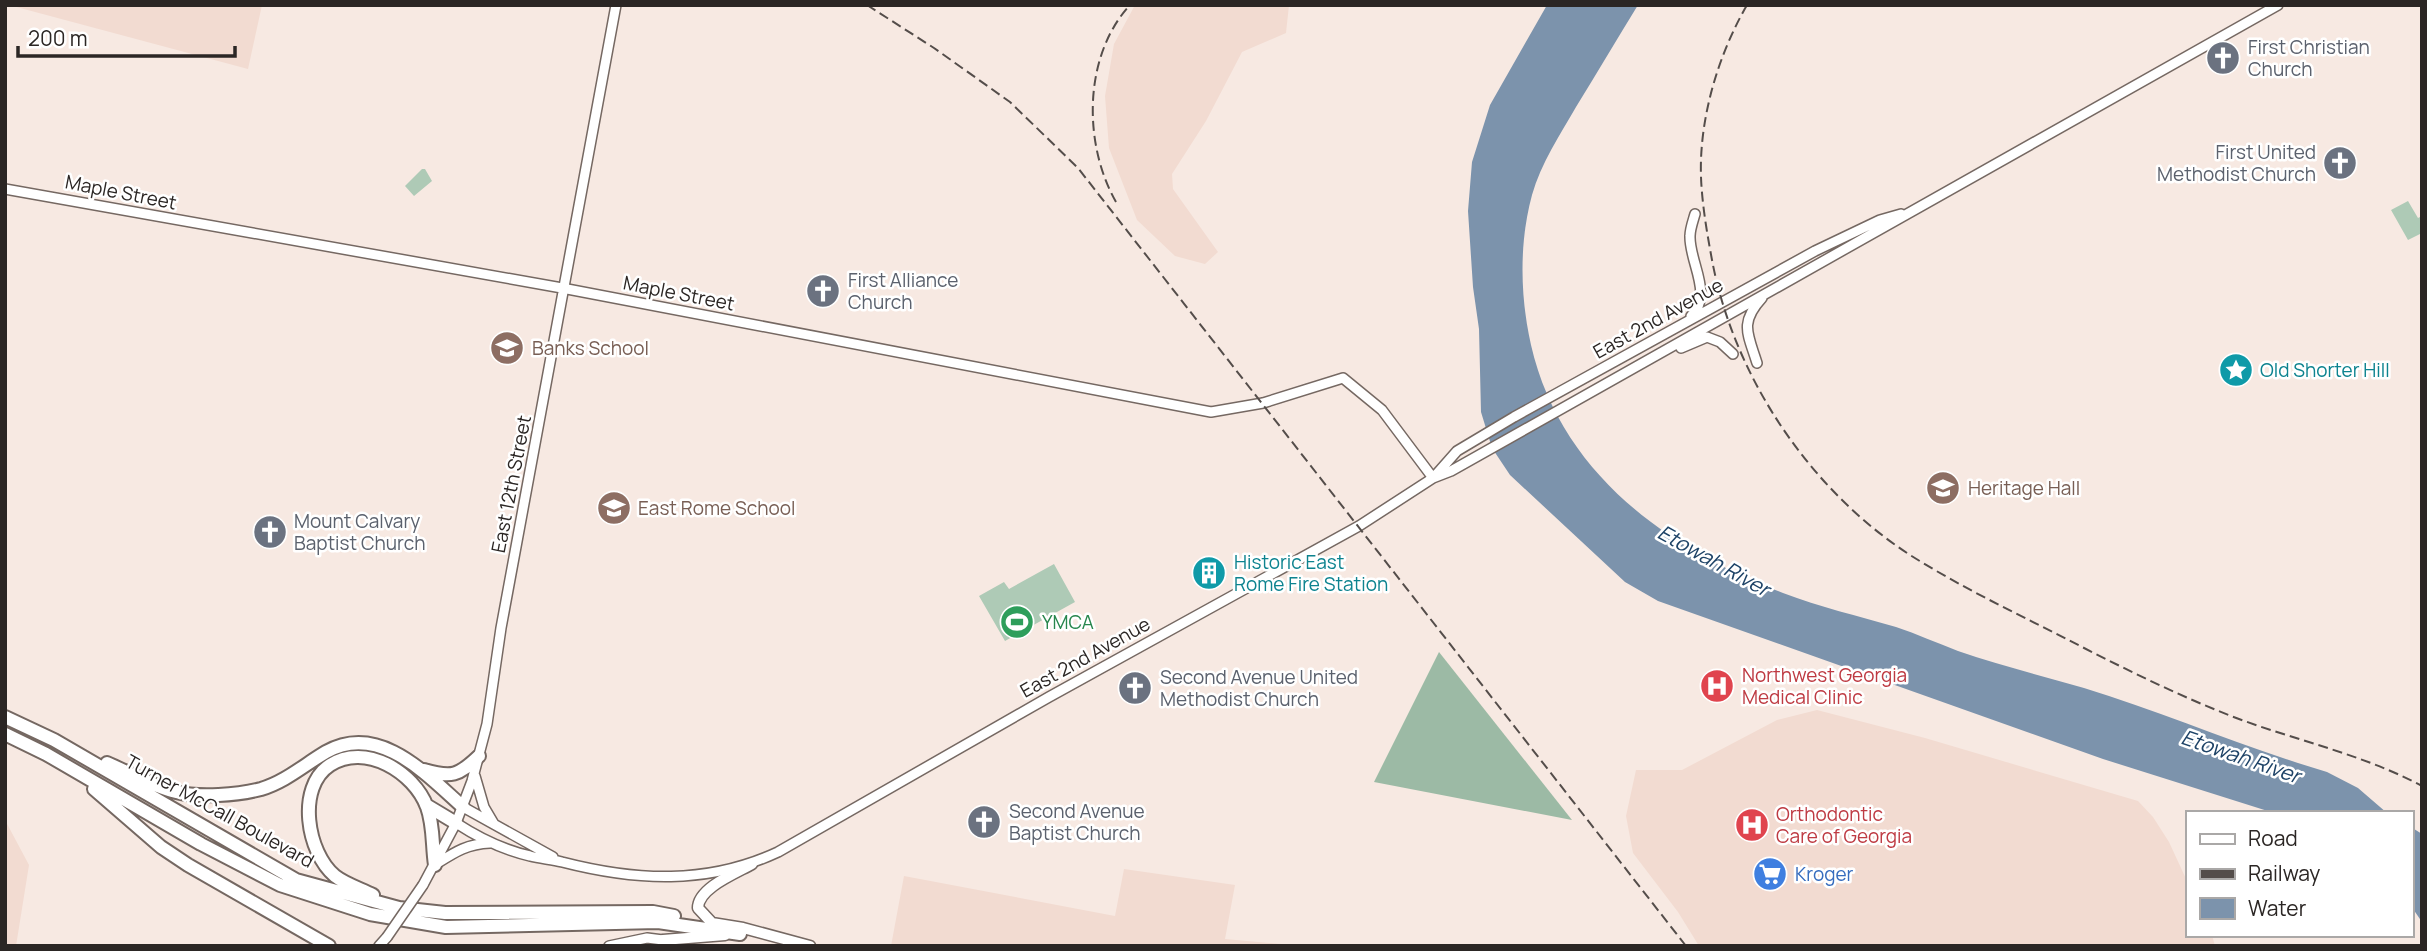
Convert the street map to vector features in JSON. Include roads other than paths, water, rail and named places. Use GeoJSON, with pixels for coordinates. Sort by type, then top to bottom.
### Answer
{"type":"FeatureCollection","features":[{"type":"Feature","properties":{"kind":"highway","name":"Turner McCall Boulevard"},"geometry":{"type":"LineString","coordinates":[[5,717],[54,740],[296,880],[399,908],[445,913],[653,912],[712,923]]}},
{"type":"Feature","properties":{"kind":"highway","name":"Turner McCall Boulevard"},"geometry":{"type":"LineString","coordinates":[[5,734],[46,754],[201,844],[280,885],[370,914],[446,927],[658,922],[740,934]]}},
{"type":"Feature","properties":{"kind":"highway"},"geometry":{"type":"LineString","coordinates":[[54,740],[176,793],[222,794],[261,789],[289,776],[337,746],[371,744],[390,750],[421,769],[463,807]]}},
{"type":"Feature","properties":{"kind":"highway"},"geometry":{"type":"LineString","coordinates":[[421,769],[442,775],[457,774],[479,755]]}},
{"type":"Feature","properties":{"kind":"highway"},"geometry":{"type":"LineString","coordinates":[[399,908],[336,877],[324,864],[310,827],[309,803],[314,785],[322,772],[344,759],[365,758],[386,763],[410,780],[426,804],[432,822],[435,865]]}},
{"type":"Feature","properties":{"kind":"highway"},"geometry":{"type":"LineString","coordinates":[[76,773],[161,847],[324,944]]}},
{"type":"Feature","properties":{"kind":"highway"},"geometry":{"type":"LineString","coordinates":[[426,804],[456,823]]}},
{"type":"Feature","properties":{"kind":"main road","name":"East 12th Street"},"geometry":{"type":"LineString","coordinates":[[379,946],[423,885],[456,823],[474,773],[487,724],[501,628],[562,288],[616,5]]}},
{"type":"Feature","properties":{"kind":"main road","name":"East 2nd Avenue"},"geometry":{"type":"LineString","coordinates":[[560,861],[594,870],[666,877],[689,877],[752,864],[1359,526],[1433,478],[1451,471],[1878,232],[2278,5]]}},
{"type":"Feature","properties":{"kind":"main road","name":"Maple Street"},"geometry":{"type":"LineString","coordinates":[[5,189],[562,288],[1211,412],[1263,403],[1343,377],[1382,410],[1433,478]]}},
{"type":"Feature","properties":{"kind":"main road","name":"East 2nd Avenue"},"geometry":{"type":"LineString","coordinates":[[1433,478],[1457,451],[1684,323],[1839,239],[1884,218],[1913,210]]}},
{"type":"Feature","properties":{"kind":"main road"},"geometry":{"type":"LineString","coordinates":[[1684,323],[1695,312],[1701,293],[1690,237],[1695,214]]}},
{"type":"Feature","properties":{"kind":"main road"},"geometry":{"type":"LineString","coordinates":[[1757,363],[1746,325],[1750,312],[1767,293]]}},
{"type":"Feature","properties":{"kind":"main road"},"geometry":{"type":"LineString","coordinates":[[1663,352],[1673,352],[1707,337],[1720,342],[1733,354]]}},
{"type":"Feature","properties":{"kind":"main road"},"geometry":{"type":"LineString","coordinates":[[474,773],[484,807],[495,826]]}},
{"type":"Feature","properties":{"kind":"main road"},"geometry":{"type":"LineString","coordinates":[[463,807],[560,861]]}},
{"type":"Feature","properties":{"kind":"main road"},"geometry":{"type":"LineString","coordinates":[[456,823],[492,843],[528,856],[560,861]]}},
{"type":"Feature","properties":{"kind":"main road"},"geometry":{"type":"LineString","coordinates":[[435,865],[461,848],[492,843]]}},
{"type":"Feature","properties":{"kind":"main road"},"geometry":{"type":"LineString","coordinates":[[712,923],[698,908],[699,899],[708,890],[752,864]]}},
{"type":"Feature","properties":{"kind":"main road","name":"Turner McCall Boulevard"},"geometry":{"type":"LineString","coordinates":[[712,923],[743,928],[810,946]]}},
{"type":"Feature","properties":{"kind":"main road"},"geometry":{"type":"LineString","coordinates":[[609,946],[647,938],[663,940],[740,934]]}},
{"type":"Feature","properties":{"kind":"main road","name":"Turner McCall Boulevard"},"geometry":{"type":"LineString","coordinates":[[740,934],[760,934]]}},
{"type":"Feature","properties":{"kind":"water","name":"Etowah River"},"geometry":{"type":"Polygon","coordinates":[[[1547,5],[1638,5],[1540,172],[1528,213],[1522,270],[1531,345],[1545,390],[1566,431],[1593,468],[1624,500],[1660,529],[1699,554],[1783,593],[1896,627],[1973,656],[2115,698],[2327,772],[2358,788],[2385,811],[2268,811],[2103,759],[1658,601],[1625,582],[1510,475],[1492,448],[1481,412],[1479,329],[1468,211],[1472,162],[1490,105],[1547,5]]]}},
{"type":"Feature","properties":{"kind":"water"},"geometry":{"type":"Polygon","coordinates":[[[2413,828],[2422,834],[2422,922],[2413,909],[2413,828]]]}},
{"type":"Feature","properties":{"kind":"railway"},"geometry":{"type":"LineString","coordinates":[[867,5],[1010,102],[1078,168],[1686,946]]}},
{"type":"Feature","properties":{"kind":"railway"},"geometry":{"type":"LineString","coordinates":[[1116,202],[1105,179],[1098,154],[1093,101],[1096,74],[1103,49],[1130,5]]}},
{"type":"Feature","properties":{"kind":"railway"},"geometry":{"type":"LineString","coordinates":[[1747,5],[1727,45],[1707,110],[1701,155],[1705,218],[1723,304],[1738,346],[1758,388],[1809,464],[1840,498],[1874,528],[1910,555],[1981,595],[2186,697],[2255,725],[2375,765],[2422,786]]}},
{"type":"Feature","properties":{"kind":"place","name":"First Christian Church"},"geometry":{"type":"Point","coordinates":[2223,58]}},
{"type":"Feature","properties":{"kind":"place","name":"First United Methodist Church"},"geometry":{"type":"Point","coordinates":[2340,163]}},
{"type":"Feature","properties":{"kind":"place","name":"First Alliance Church"},"geometry":{"type":"Point","coordinates":[823,291]}},
{"type":"Feature","properties":{"kind":"place","name":"Banks School"},"geometry":{"type":"Point","coordinates":[507,348]}},
{"type":"Feature","properties":{"kind":"place","name":"Old Shorter Hill"},"geometry":{"type":"Point","coordinates":[2236,370]}},
{"type":"Feature","properties":{"kind":"place","name":"Heritage Hall"},"geometry":{"type":"Point","coordinates":[1943,488]}},
{"type":"Feature","properties":{"kind":"place","name":"East Rome School"},"geometry":{"type":"Point","coordinates":[614,508]}},
{"type":"Feature","properties":{"kind":"place","name":"Mount Calvary Baptist Church"},"geometry":{"type":"Point","coordinates":[270,532]}},
{"type":"Feature","properties":{"kind":"place","name":"Historic East Rome Fire Station"},"geometry":{"type":"Point","coordinates":[1209,573]}},
{"type":"Feature","properties":{"kind":"place","name":"YMCA"},"geometry":{"type":"Point","coordinates":[1017,622]}},
{"type":"Feature","properties":{"kind":"place","name":"Northwest Georgia Medical Clinic"},"geometry":{"type":"Point","coordinates":[1717,686]}},
{"type":"Feature","properties":{"kind":"place","name":"Second Avenue United Methodist Church"},"geometry":{"type":"Point","coordinates":[1135,688]}},
{"type":"Feature","properties":{"kind":"place","name":"Second Avenue Baptist Church"},"geometry":{"type":"Point","coordinates":[984,822]}},
{"type":"Feature","properties":{"kind":"place","name":"Orthodontic Care of Georgia"},"geometry":{"type":"Point","coordinates":[1752,825]}},
{"type":"Feature","properties":{"kind":"place","name":"Kroger"},"geometry":{"type":"Point","coordinates":[1770,874]}}]}
